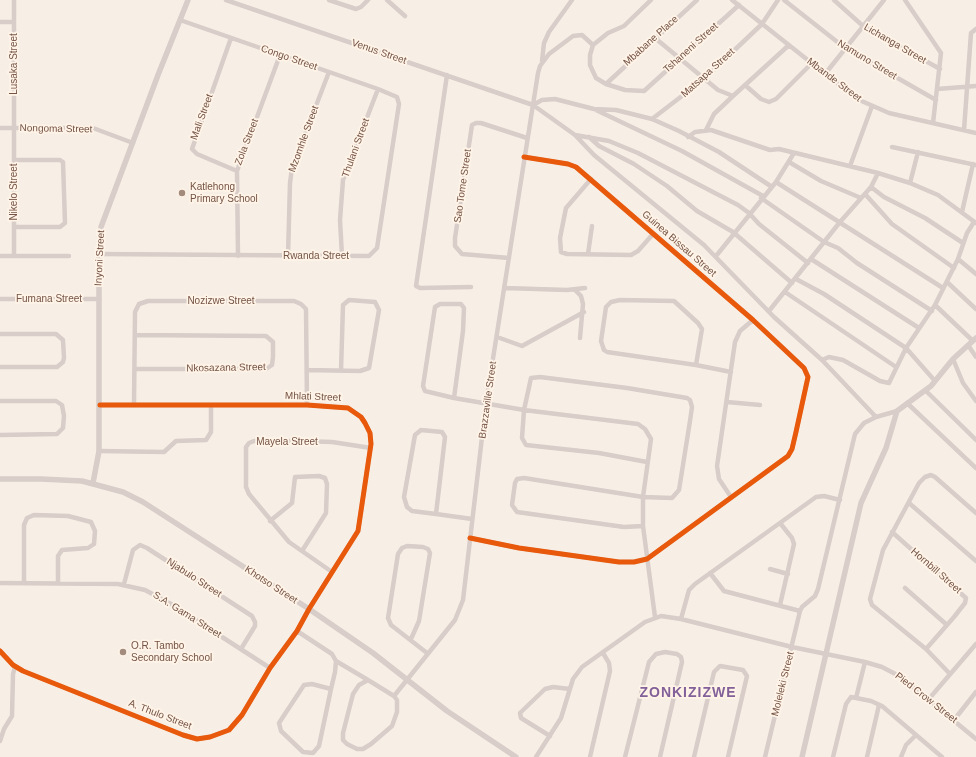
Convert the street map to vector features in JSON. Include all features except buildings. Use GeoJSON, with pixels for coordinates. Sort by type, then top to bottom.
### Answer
{"type":"FeatureCollection","features":[{"type":"Feature","properties":{"kind":"street","name":"Lusaka Street"},"geometry":{"type":"LineString","coordinates":[[14,0],[14,128]]}},
{"type":"Feature","properties":{"kind":"street","name":"Inyoni Street"},"geometry":{"type":"LineString","coordinates":[[93,483],[99,451],[100,234],[103,220],[188,0]]}},
{"type":"Feature","properties":{"kind":"street","name":"Venus Street"},"geometry":{"type":"LineString","coordinates":[[226,0],[533,105],[575,135]]}},
{"type":"Feature","properties":{"kind":"street"},"geometry":{"type":"LineString","coordinates":[[329,0],[356,9],[361,7],[368,0]]}},
{"type":"Feature","properties":{"kind":"street"},"geometry":{"type":"LineString","coordinates":[[387,0],[406,16]]}},
{"type":"Feature","properties":{"kind":"street","name":"Brazzaville Street"},"geometry":{"type":"LineString","coordinates":[[394,696],[451,624],[460,607],[465,590],[472,519],[479,478],[486,403],[538,73],[542,63],[546,38],[572,0]]}},
{"type":"Feature","properties":{"kind":"street"},"geometry":{"type":"LineString","coordinates":[[606,84],[596,78],[591,69],[590,55],[593,45],[608,33],[624,26],[651,0]]}},
{"type":"Feature","properties":{"kind":"street","name":"Mbabane Place"},"geometry":{"type":"LineString","coordinates":[[606,84],[698,0]]}},
{"type":"Feature","properties":{"kind":"street","name":"Mbande Street"},"geometry":{"type":"LineString","coordinates":[[732,0],[850,94],[872,106],[889,113],[976,133]]}},
{"type":"Feature","properties":{"kind":"street","name":"Matsapa Street"},"geometry":{"type":"LineString","coordinates":[[652,119],[704,79],[762,24],[778,0]]}},
{"type":"Feature","properties":{"kind":"street","name":"Namuno Street"},"geometry":{"type":"LineString","coordinates":[[784,0],[845,48],[936,100]]}},
{"type":"Feature","properties":{"kind":"street","name":"Lichanga Street"},"geometry":{"type":"LineString","coordinates":[[834,0],[863,26],[940,69]]}},
{"type":"Feature","properties":{"kind":"street"},"geometry":{"type":"LineString","coordinates":[[905,0],[940,52],[940,69],[933,123]]}},
{"type":"Feature","properties":{"kind":"street"},"geometry":{"type":"LineString","coordinates":[[825,74],[881,1]]}},
{"type":"Feature","properties":{"kind":"street","name":"Tshaneni Street"},"geometry":{"type":"LineString","coordinates":[[606,84],[625,90],[644,90],[738,5]]}},
{"type":"Feature","properties":{"kind":"street","name":"Congo Street"},"geometry":{"type":"LineString","coordinates":[[180,20],[397,97]]}},
{"type":"Feature","properties":{"kind":"street"},"geometry":{"type":"LineString","coordinates":[[0,22],[14,22]]}},
{"type":"Feature","properties":{"kind":"street"},"geometry":{"type":"LineString","coordinates":[[964,130],[971,33],[976,29]]}},
{"type":"Feature","properties":{"kind":"street"},"geometry":{"type":"LineString","coordinates":[[542,63],[553,50],[576,35],[582,35],[593,45]]}},
{"type":"Feature","properties":{"kind":"street","name":"Mali Street"},"geometry":{"type":"LineString","coordinates":[[231,38],[192,149],[196,154],[236,171]]}},
{"type":"Feature","properties":{"kind":"street"},"geometry":{"type":"LineString","coordinates":[[655,38],[718,90],[733,96]]}},
{"type":"Feature","properties":{"kind":"street"},"geometry":{"type":"LineString","coordinates":[[706,130],[714,114],[789,45]]}},
{"type":"Feature","properties":{"kind":"street","name":"Zola Street"},"geometry":{"type":"LineString","coordinates":[[238,256],[236,171],[280,55]]}},
{"type":"Feature","properties":{"kind":"street"},"geometry":{"type":"LineString","coordinates":[[745,85],[761,99],[769,102],[776,99],[812,63]]}},
{"type":"Feature","properties":{"kind":"street","name":"Mzomhle Street"},"geometry":{"type":"LineString","coordinates":[[288,256],[292,168],[329,72]]}},
{"type":"Feature","properties":{"kind":"street"},"geometry":{"type":"LineString","coordinates":[[447,75],[416,286],[420,288],[472,287]]}},
{"type":"Feature","properties":{"kind":"street"},"geometry":{"type":"LineString","coordinates":[[937,89],[976,86]]}},
{"type":"Feature","properties":{"kind":"street","name":"Thulani Street"},"geometry":{"type":"LineString","coordinates":[[342,256],[340,220],[343,180],[378,89]]}},
{"type":"Feature","properties":{"kind":"street","name":"Rwanda Street"},"geometry":{"type":"LineString","coordinates":[[99,254],[369,256],[377,248],[399,104],[397,97]]}},
{"type":"Feature","properties":{"kind":"street"},"geometry":{"type":"LineString","coordinates":[[533,105],[539,101],[547,99],[594,109],[616,110],[652,119],[680,130],[688,137],[719,152],[772,187]]}},
{"type":"Feature","properties":{"kind":"street"},"geometry":{"type":"LineString","coordinates":[[850,166],[872,106]]}},
{"type":"Feature","properties":{"kind":"street"},"geometry":{"type":"LineString","coordinates":[[594,109],[682,151],[762,197],[824,242],[838,248],[857,263],[932,311]]}},
{"type":"Feature","properties":{"kind":"street","name":"Sao Tome Street"},"geometry":{"type":"LineString","coordinates":[[509,258],[462,254],[455,246],[472,125],[481,123],[527,138]]}},
{"type":"Feature","properties":{"kind":"street","name":"Nongoma Street"},"geometry":{"type":"LineString","coordinates":[[0,128],[92,128],[133,143]]}},
{"type":"Feature","properties":{"kind":"street","name":"Nikelo Street"},"geometry":{"type":"LineString","coordinates":[[14,128],[14,256]]}},
{"type":"Feature","properties":{"kind":"street"},"geometry":{"type":"LineString","coordinates":[[688,137],[693,132],[706,130],[716,131],[770,150],[779,149],[878,173],[910,183],[938,195],[975,223],[968,229],[958,259],[932,311],[906,348],[896,367],[892,379],[887,384],[842,360],[829,357],[822,360]]}},
{"type":"Feature","properties":{"kind":"street"},"geometry":{"type":"LineString","coordinates":[[575,135],[609,141],[638,153],[750,213],[760,224],[809,261],[919,328]]}},
{"type":"Feature","properties":{"kind":"street"},"geometry":{"type":"LineString","coordinates":[[575,135],[594,155],[716,256],[769,311],[822,360],[876,417]]}},
{"type":"Feature","properties":{"kind":"street"},"geometry":{"type":"LineString","coordinates":[[589,138],[599,146],[634,164],[667,186],[697,211],[733,232],[792,283]]}},
{"type":"Feature","properties":{"kind":"street"},"geometry":{"type":"LineString","coordinates":[[892,146],[974,165],[962,212]]}},
{"type":"Feature","properties":{"kind":"street"},"geometry":{"type":"LineString","coordinates":[[910,183],[918,152]]}},
{"type":"Feature","properties":{"kind":"street"},"geometry":{"type":"LineString","coordinates":[[716,256],[733,232],[776,182],[794,153]]}},
{"type":"Feature","properties":{"kind":"street","name":"Guinea Bissau Street"},"geometry":{"type":"LineString","coordinates":[[524,157],[572,165],[753,320],[807,372],[808,380],[790,453],[731,497]]}},
{"type":"Feature","properties":{"kind":"street"},"geometry":{"type":"LineString","coordinates":[[14,160],[60,160],[63,162],[65,223],[63,227],[14,227]]}},
{"type":"Feature","properties":{"kind":"street"},"geometry":{"type":"LineString","coordinates":[[789,162],[821,181],[863,196],[892,224],[954,268]]}},
{"type":"Feature","properties":{"kind":"street"},"geometry":{"type":"LineString","coordinates":[[769,311],[840,222],[871,187],[878,173]]}},
{"type":"Feature","properties":{"kind":"street"},"geometry":{"type":"LineString","coordinates":[[590,179],[566,208],[559,246],[563,254],[634,254],[652,234]]}},
{"type":"Feature","properties":{"kind":"street"},"geometry":{"type":"LineString","coordinates":[[776,182],[943,288]]}},
{"type":"Feature","properties":{"kind":"street"},"geometry":{"type":"LineString","coordinates":[[871,187],[884,197],[925,218],[963,243]]}},
{"type":"Feature","properties":{"kind":"street"},"geometry":{"type":"LineString","coordinates":[[588,254],[592,226]]}},
{"type":"Feature","properties":{"kind":"street"},"geometry":{"type":"LineString","coordinates":[[0,256],[68,256]]}},
{"type":"Feature","properties":{"kind":"street"},"geometry":{"type":"LineString","coordinates":[[958,259],[976,274]]}},
{"type":"Feature","properties":{"kind":"street"},"geometry":{"type":"LineString","coordinates":[[796,279],[824,294],[906,348],[935,381]]}},
{"type":"Feature","properties":{"kind":"street"},"geometry":{"type":"LineString","coordinates":[[947,282],[976,309]]}},
{"type":"Feature","properties":{"kind":"street"},"geometry":{"type":"LineString","coordinates":[[505,288],[575,290],[585,288]]}},
{"type":"Feature","properties":{"kind":"street"},"geometry":{"type":"LineString","coordinates":[[575,290],[583,299],[584,312],[580,338]]}},
{"type":"Feature","properties":{"kind":"street"},"geometry":{"type":"LineString","coordinates":[[785,292],[896,367]]}},
{"type":"Feature","properties":{"kind":"street","name":"Fumana Street"},"geometry":{"type":"LineString","coordinates":[[0,299],[99,299]]}},
{"type":"Feature","properties":{"kind":"street"},"geometry":{"type":"LineString","coordinates":[[306,370],[340,371],[364,371],[371,367],[379,310],[375,302],[349,300],[343,305],[340,371]]}},
{"type":"Feature","properties":{"kind":"street"},"geometry":{"type":"LineString","coordinates":[[696,365],[702,333],[701,327],[674,301],[620,300],[611,302],[606,307],[601,341],[604,350],[607,352],[696,365],[732,372]]}},
{"type":"Feature","properties":{"kind":"street","name":"Nozizwe Street"},"geometry":{"type":"LineString","coordinates":[[134,404],[135,312],[136,307],[143,301],[297,302],[306,309],[306,405]]}},
{"type":"Feature","properties":{"kind":"street"},"geometry":{"type":"LineString","coordinates":[[454,398],[463,331],[464,308],[461,304],[440,304],[435,307],[423,389],[428,393],[454,398],[524,410],[638,424],[645,429],[650,435],[651,439],[643,497],[643,526],[654,617],[582,667],[573,679],[561,718],[536,757]]}},
{"type":"Feature","properties":{"kind":"street"},"geometry":{"type":"LineString","coordinates":[[935,305],[972,341],[976,357]]}},
{"type":"Feature","properties":{"kind":"street"},"geometry":{"type":"LineString","coordinates":[[497,337],[522,346],[584,312]]}},
{"type":"Feature","properties":{"kind":"street"},"geometry":{"type":"LineString","coordinates":[[470,538],[519,548],[619,562],[634,562],[647,559],[731,497],[719,479],[717,466],[736,338],[753,320]]}},
{"type":"Feature","properties":{"kind":"street"},"geometry":{"type":"LineString","coordinates":[[0,334],[56,334],[63,340],[64,358],[63,362],[57,367],[0,367]]}},
{"type":"Feature","properties":{"kind":"street","name":"Nkosazana Street"},"geometry":{"type":"LineString","coordinates":[[135,335],[266,336],[273,342],[273,357],[272,365],[266,369],[135,369]]}},
{"type":"Feature","properties":{"kind":"street"},"geometry":{"type":"LineString","coordinates":[[802,757],[861,503],[886,448],[897,411],[926,391],[953,358],[972,341]]}},
{"type":"Feature","properties":{"kind":"street"},"geometry":{"type":"LineString","coordinates":[[953,358],[963,383],[976,401]]}},
{"type":"Feature","properties":{"kind":"street"},"geometry":{"type":"LineString","coordinates":[[643,526],[624,527],[519,512],[514,510],[512,505],[515,483],[519,478],[643,497],[674,497],[679,490],[692,407],[688,399],[627,388],[535,376],[531,378],[524,410],[522,438],[526,445],[599,453],[647,462]]}},
{"type":"Feature","properties":{"kind":"street"},"geometry":{"type":"LineString","coordinates":[[926,391],[976,440]]}},
{"type":"Feature","properties":{"kind":"street"},"geometry":{"type":"LineString","coordinates":[[0,401],[56,401],[62,405],[64,416],[63,428],[57,434],[0,435]]}},
{"type":"Feature","properties":{"kind":"street"},"geometry":{"type":"LineString","coordinates":[[727,402],[760,405]]}},
{"type":"Feature","properties":{"kind":"street"},"geometry":{"type":"LineString","coordinates":[[907,403],[976,468]]}},
{"type":"Feature","properties":{"kind":"street","name":"Mhlati Street"},"geometry":{"type":"LineString","coordinates":[[100,405],[306,405],[342,406],[352,410],[365,423],[370,432],[371,448],[358,531],[309,609]]}},
{"type":"Feature","properties":{"kind":"street"},"geometry":{"type":"LineString","coordinates":[[99,451],[161,452],[166,451],[177,441],[206,440],[211,432],[211,406]]}},
{"type":"Feature","properties":{"kind":"street","name":"Moleleki Street"},"geometry":{"type":"LineString","coordinates":[[765,757],[800,611],[802,607],[817,593],[857,430],[860,426],[876,417],[897,411]]}},
{"type":"Feature","properties":{"kind":"street"},"geometry":{"type":"LineString","coordinates":[[436,514],[445,437],[442,432],[421,430],[415,435],[404,502],[410,510],[436,514],[472,519]]}},
{"type":"Feature","properties":{"kind":"street","name":"Mayela Street"},"geometry":{"type":"LineString","coordinates":[[332,572],[285,539],[248,494],[246,487],[246,451],[249,443],[254,441],[332,442],[371,448]]}},
{"type":"Feature","properties":{"kind":"street"},"geometry":{"type":"LineString","coordinates":[[950,674],[926,649],[870,603],[880,559],[892,532],[919,484],[929,475],[939,481],[976,513]]}},
{"type":"Feature","properties":{"kind":"street"},"geometry":{"type":"LineString","coordinates":[[270,521],[292,503],[294,477],[319,476],[325,478],[328,484],[326,514],[302,551]]}},
{"type":"Feature","properties":{"kind":"street","name":"Khotso Street"},"geometry":{"type":"LineString","coordinates":[[0,479],[70,480],[93,483],[123,492],[143,502],[385,660],[448,711],[516,757]]}},
{"type":"Feature","properties":{"kind":"street"},"geometry":{"type":"LineString","coordinates":[[681,619],[690,587],[818,496],[840,500]]}},
{"type":"Feature","properties":{"kind":"street"},"geometry":{"type":"LineString","coordinates":[[909,503],[976,561]]}},
{"type":"Feature","properties":{"kind":"street"},"geometry":{"type":"LineString","coordinates":[[24,583],[24,525],[27,518],[34,515],[68,516],[91,522],[94,527],[94,544],[88,548],[62,550],[58,556],[58,583]]}},
{"type":"Feature","properties":{"kind":"street"},"geometry":{"type":"LineString","coordinates":[[780,523],[792,538],[794,544],[780,605]]}},
{"type":"Feature","properties":{"kind":"street","name":"Hornbill Street"},"geometry":{"type":"LineString","coordinates":[[892,532],[966,597],[965,602],[926,649]]}},
{"type":"Feature","properties":{"kind":"street","name":"Njabulo Street"},"geometry":{"type":"LineString","coordinates":[[124,584],[133,550],[140,545],[147,548],[252,616],[255,626],[241,649]]}},
{"type":"Feature","properties":{"kind":"street"},"geometry":{"type":"LineString","coordinates":[[411,639],[419,621],[430,553],[429,550],[423,547],[407,546],[402,548],[398,554],[388,616],[391,625],[411,639],[427,653]]}},
{"type":"Feature","properties":{"kind":"street"},"geometry":{"type":"LineString","coordinates":[[770,569],[788,574]]}},
{"type":"Feature","properties":{"kind":"street"},"geometry":{"type":"LineString","coordinates":[[710,573],[724,591],[800,611]]}},
{"type":"Feature","properties":{"kind":"street","name":"S.A. Gama Street"},"geometry":{"type":"LineString","coordinates":[[0,583],[124,584],[154,594],[270,668]]}},
{"type":"Feature","properties":{"kind":"street"},"geometry":{"type":"LineString","coordinates":[[905,588],[947,625]]}},
{"type":"Feature","properties":{"kind":"street","name":"A. Thulo Street"},"geometry":{"type":"LineString","coordinates":[[0,652],[15,667],[23,671],[170,730],[201,739],[231,729],[270,668],[297,631],[309,609]]}},
{"type":"Feature","properties":{"kind":"street","name":"Pied Crow Street"},"geometry":{"type":"LineString","coordinates":[[654,617],[666,616],[681,619],[792,647],[865,662],[897,674],[976,739]]}},
{"type":"Feature","properties":{"kind":"street"},"geometry":{"type":"LineString","coordinates":[[297,631],[332,654],[336,661],[368,680],[394,696],[397,700],[398,712],[392,726],[363,748],[357,749],[351,747],[344,740],[343,735],[350,703],[359,685],[368,680]]}},
{"type":"Feature","properties":{"kind":"street"},"geometry":{"type":"LineString","coordinates":[[928,700],[976,644]]}},
{"type":"Feature","properties":{"kind":"street"},"geometry":{"type":"LineString","coordinates":[[625,757],[649,662],[656,654],[665,652],[677,654],[681,657],[682,662],[660,757]]}},
{"type":"Feature","properties":{"kind":"street"},"geometry":{"type":"LineString","coordinates":[[590,757],[610,671],[609,663],[603,653]]}},
{"type":"Feature","properties":{"kind":"street"},"geometry":{"type":"LineString","coordinates":[[331,689],[312,684],[304,685],[279,723],[281,731],[303,752],[313,753],[319,746],[331,689],[336,661]]}},
{"type":"Feature","properties":{"kind":"street"},"geometry":{"type":"LineString","coordinates":[[856,698],[865,662]]}},
{"type":"Feature","properties":{"kind":"street"},"geometry":{"type":"LineString","coordinates":[[694,757],[714,672],[720,666],[743,670],[747,676],[728,757]]}},
{"type":"Feature","properties":{"kind":"street"},"geometry":{"type":"LineString","coordinates":[[0,741],[4,729],[12,716],[13,672],[15,667]]}},
{"type":"Feature","properties":{"kind":"street"},"geometry":{"type":"LineString","coordinates":[[550,736],[522,718],[520,712],[548,688],[570,689]]}},
{"type":"Feature","properties":{"kind":"street"},"geometry":{"type":"LineString","coordinates":[[954,720],[975,694]]}},
{"type":"Feature","properties":{"kind":"street"},"geometry":{"type":"LineString","coordinates":[[833,757],[846,704],[850,698],[856,698],[880,705],[942,757]]}},
{"type":"Feature","properties":{"kind":"street"},"geometry":{"type":"LineString","coordinates":[[867,757],[880,705]]}},
{"type":"Feature","properties":{"kind":"street"},"geometry":{"type":"LineString","coordinates":[[901,757],[906,745],[916,735]]}},
{"type":"Feature","properties":{"kind":"cycle path"},"geometry":{"type":"LineString","coordinates":[[470,538],[519,548],[619,562],[634,562],[647,559],[788,456],[792,449],[808,377],[804,368],[753,320],[576,167],[568,164],[524,157]]}},
{"type":"Feature","properties":{"kind":"cycle path"},"geometry":{"type":"LineString","coordinates":[[0,651],[13,665],[23,671],[183,735],[197,739],[210,737],[229,730],[242,715],[270,668],[297,631],[309,609],[358,531],[371,444],[370,433],[365,423],[361,417],[348,408],[307,405],[100,405]]}},
{"type":"Feature","properties":{"kind":"place","name":"Katlehong Primary School"},"geometry":{"type":"Point","coordinates":[182,193]}},
{"type":"Feature","properties":{"kind":"place","name":"O.R. Tambo Secondary School"},"geometry":{"type":"Point","coordinates":[123,652]}},
{"type":"Feature","properties":{"kind":"district","name":"ZONKIZIZWE"},"geometry":{"type":"Point","coordinates":[688,693]}}]}
